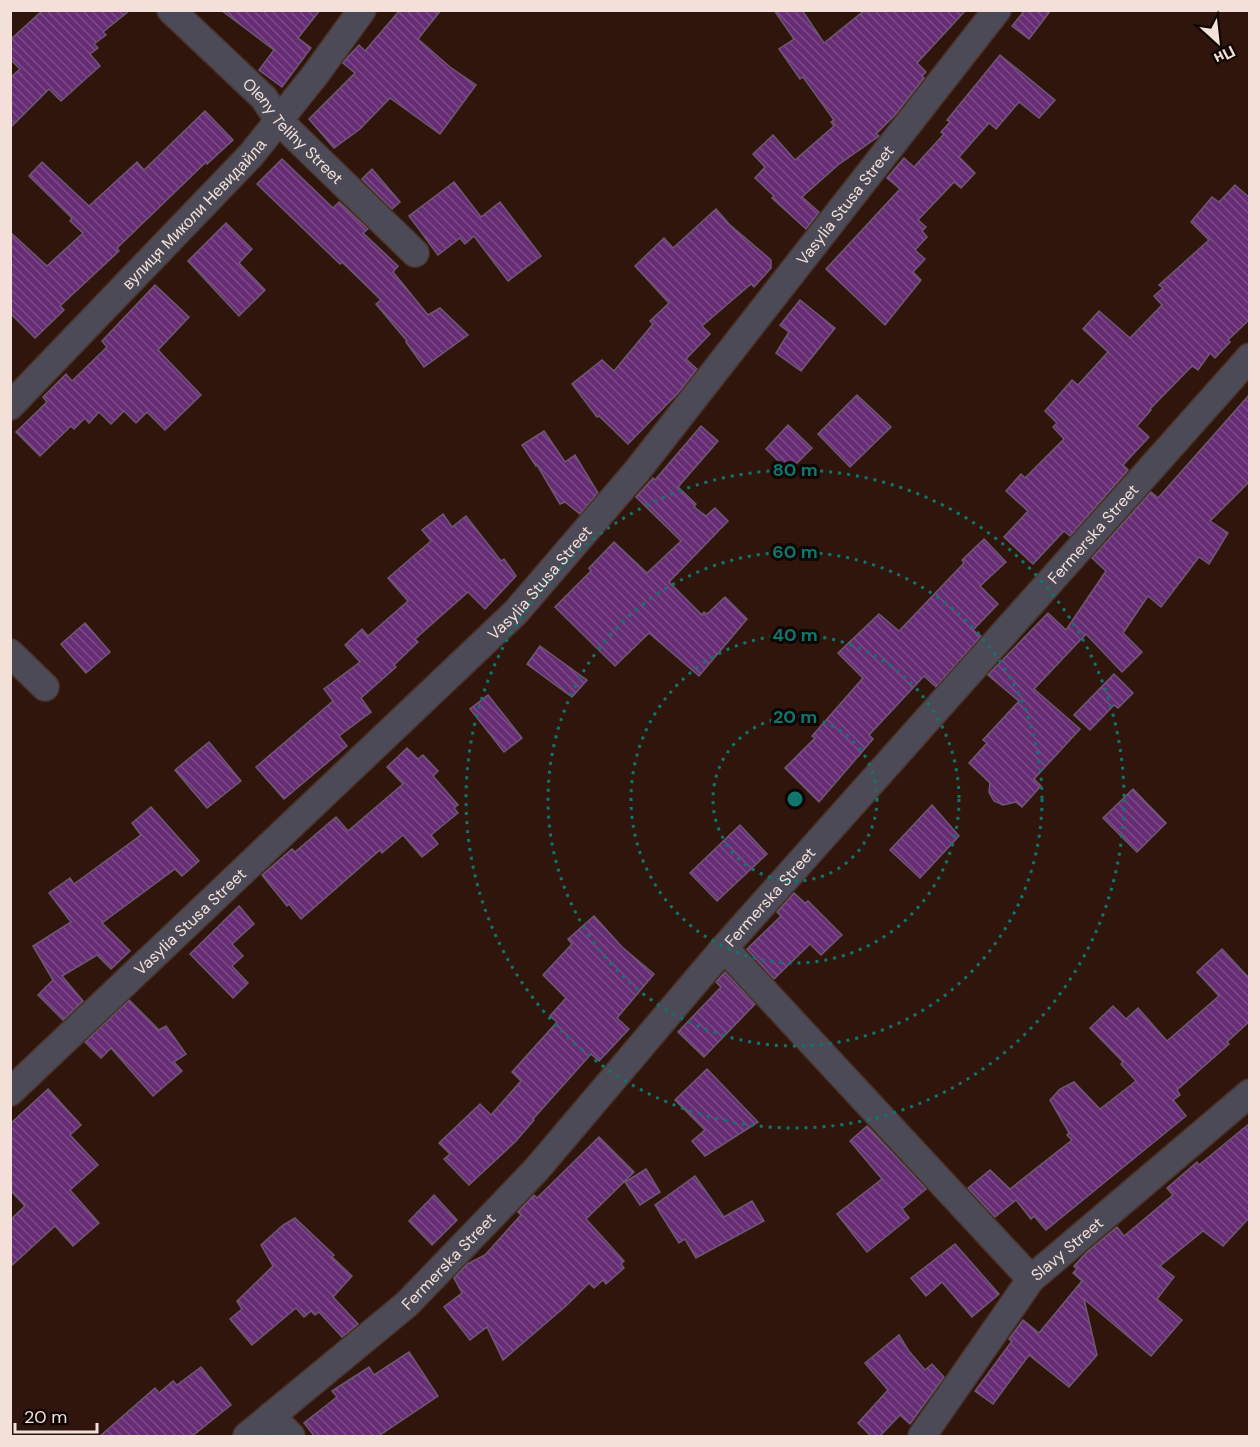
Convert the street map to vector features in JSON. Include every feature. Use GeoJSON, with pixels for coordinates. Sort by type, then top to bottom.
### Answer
{"type":"FeatureCollection","features":[{"type":"Feature","properties":{"kind":"street","name":"Oleny Telihy Street"},"geometry":{"type":"LineString","coordinates":[[171,10],[264,98],[279,121],[415,253]]}},
{"type":"Feature","properties":{"kind":"street","name":"вулиця Миколи Невидайла"},"geometry":{"type":"LineString","coordinates":[[10,406],[251,155],[315,75],[362,10]]}},
{"type":"Feature","properties":{"kind":"street","name":"Vasylia Stusa Street"},"geometry":{"type":"LineString","coordinates":[[10,1092],[516,612],[637,471],[998,10]]}},
{"type":"Feature","properties":{"kind":"street","name":"Fermerska Street"},"geometry":{"type":"LineString","coordinates":[[247,1437],[415,1295],[536,1170],[724,948],[1250,357]]}},
{"type":"Feature","properties":{"kind":"street"},"geometry":{"type":"LineString","coordinates":[[10,653],[45,687]]}},
{"type":"Feature","properties":{"kind":"street"},"geometry":{"type":"LineString","coordinates":[[724,948],[1031,1279]]}},
{"type":"Feature","properties":{"kind":"street","name":"Slavy Street"},"geometry":{"type":"LineString","coordinates":[[922,1437],[1031,1279],[1250,1093]]}},
{"type":"Feature","properties":{"kind":"street"},"geometry":{"type":"LineString","coordinates":[[271,1416],[291,1437]]}},
{"type":"Feature","properties":{"kind":"building"},"geometry":{"type":"Polygon","coordinates":[[[43,10],[130,10],[103,32],[106,35],[94,44],[98,48],[90,54],[100,66],[61,101],[49,89],[10,128],[10,78],[20,69],[10,59],[10,40],[43,10]]]}},
{"type":"Feature","properties":{"kind":"building"},"geometry":{"type":"Polygon","coordinates":[[[221,10],[320,10],[298,38],[311,48],[282,87],[259,70],[274,50],[221,10]]]}},
{"type":"Feature","properties":{"kind":"building"},"geometry":{"type":"Polygon","coordinates":[[[400,10],[441,10],[418,39],[450,67],[476,85],[440,134],[390,98],[360,129],[334,148],[309,119],[355,73],[343,63],[345,60],[359,45],[365,51],[400,10]]]}},
{"type":"Feature","properties":{"kind":"building"},"geometry":{"type":"Polygon","coordinates":[[[774,10],[802,10],[824,43],[865,10],[966,10],[917,63],[926,72],[922,76],[924,78],[895,115],[876,134],[879,136],[838,165],[802,197],[819,212],[806,229],[772,198],[774,196],[755,178],[765,167],[753,154],[773,135],[795,160],[834,126],[831,122],[834,120],[803,77],[800,79],[779,49],[794,39],[774,10]]]}},
{"type":"Feature","properties":{"kind":"building"},"geometry":{"type":"Polygon","coordinates":[[[1025,10],[1051,10],[1029,39],[1012,26],[1025,10]]]}},
{"type":"Feature","properties":{"kind":"building"},"geometry":{"type":"Polygon","coordinates":[[[1000,55],[1055,100],[1039,118],[1019,102],[996,129],[989,123],[959,157],[975,173],[961,188],[954,182],[918,220],[926,227],[922,231],[927,237],[915,250],[925,259],[913,272],[921,280],[885,325],[826,269],[900,189],[887,178],[904,158],[914,167],[944,134],[941,132],[950,122],[947,120],[1000,55]]]}},
{"type":"Feature","properties":{"kind":"building"},"geometry":{"type":"Polygon","coordinates":[[[205,111],[233,140],[207,164],[206,162],[117,248],[119,251],[60,306],[64,310],[35,338],[10,313],[10,232],[47,266],[83,233],[70,221],[72,218],[29,176],[42,162],[89,206],[137,162],[144,170],[205,111]]]}},
{"type":"Feature","properties":{"kind":"building"},"geometry":{"type":"Polygon","coordinates":[[[282,159],[333,208],[339,202],[368,229],[363,233],[398,266],[393,272],[428,315],[440,308],[468,335],[424,367],[407,341],[376,304],[381,300],[257,184],[282,159]]]}},
{"type":"Feature","properties":{"kind":"building"},"geometry":{"type":"Polygon","coordinates":[[[372,169],[400,202],[392,209],[362,179],[372,169]]]}},
{"type":"Feature","properties":{"kind":"building"},"geometry":{"type":"Polygon","coordinates":[[[454,182],[481,217],[500,202],[541,256],[508,281],[474,236],[465,244],[460,238],[438,255],[409,216],[454,182]]]}},
{"type":"Feature","properties":{"kind":"building"},"geometry":{"type":"Polygon","coordinates":[[[1235,185],[1250,198],[1250,319],[1228,340],[1230,342],[1215,358],[1210,353],[1198,370],[1192,366],[1150,409],[1137,426],[1149,437],[1123,465],[1128,470],[1070,536],[1064,531],[1033,564],[1004,537],[1028,511],[1006,491],[1021,474],[1025,478],[1064,439],[1053,427],[1057,423],[1045,411],[1072,380],[1078,385],[1108,352],[1083,329],[1099,311],[1130,338],[1162,305],[1154,296],[1163,288],[1159,285],[1209,240],[1191,222],[1212,197],[1219,202],[1235,185]]]}},
{"type":"Feature","properties":{"kind":"building"},"geometry":{"type":"Polygon","coordinates":[[[716,209],[730,225],[771,260],[771,268],[754,287],[751,284],[702,326],[710,334],[686,359],[697,369],[678,393],[628,444],[599,416],[597,417],[572,384],[602,360],[614,371],[653,324],[650,321],[669,303],[635,266],[664,238],[673,248],[716,209]]]}},
{"type":"Feature","properties":{"kind":"building"},"geometry":{"type":"Polygon","coordinates":[[[226,223],[252,249],[239,263],[265,290],[239,316],[188,261],[226,223]]]}},
{"type":"Feature","properties":{"kind":"building"},"geometry":{"type":"Polygon","coordinates":[[[155,285],[189,317],[158,350],[201,395],[165,430],[147,412],[136,423],[124,411],[111,424],[99,412],[89,423],[85,418],[74,429],[71,426],[40,456],[16,432],[47,402],[43,397],[66,374],[72,381],[107,347],[102,341],[155,285]]]}},
{"type":"Feature","properties":{"kind":"building"},"geometry":{"type":"Polygon","coordinates":[[[800,300],[835,328],[801,371],[776,353],[789,332],[780,325],[800,300]]]}},
{"type":"Feature","properties":{"kind":"building"},"geometry":{"type":"Polygon","coordinates":[[[1250,394],[1250,481],[1210,521],[1228,533],[1209,564],[1199,557],[1161,607],[1148,596],[1123,633],[1142,652],[1122,672],[1086,634],[1034,689],[1080,729],[1034,779],[1041,786],[1022,807],[1016,802],[1003,805],[994,801],[989,792],[990,783],[969,763],[987,743],[983,740],[1019,701],[988,675],[1048,613],[1066,630],[1106,571],[1092,558],[1151,492],[1158,498],[1250,394]]]}},
{"type":"Feature","properties":{"kind":"building"},"geometry":{"type":"Polygon","coordinates":[[[857,395],[891,427],[850,467],[818,434],[857,395]]]}},
{"type":"Feature","properties":{"kind":"building"},"geometry":{"type":"Polygon","coordinates":[[[788,425],[812,448],[789,471],[766,449],[788,425]]]}},
{"type":"Feature","properties":{"kind":"building"},"geometry":{"type":"Polygon","coordinates":[[[701,426],[718,441],[678,487],[696,504],[694,507],[706,516],[715,508],[728,521],[669,582],[702,615],[704,612],[707,614],[725,597],[747,619],[699,676],[649,633],[615,666],[555,607],[591,571],[589,568],[614,542],[647,573],[681,541],[636,497],[653,478],[655,480],[701,426]]]}},
{"type":"Feature","properties":{"kind":"building"},"geometry":{"type":"Polygon","coordinates":[[[544,431],[565,462],[575,455],[598,493],[580,514],[565,502],[560,504],[522,445],[544,431]]]}},
{"type":"Feature","properties":{"kind":"building"},"geometry":{"type":"Polygon","coordinates":[[[443,514],[452,527],[466,516],[501,561],[504,559],[516,576],[485,609],[468,592],[415,639],[418,642],[394,665],[396,667],[361,698],[371,712],[339,736],[347,746],[284,799],[256,767],[333,701],[324,689],[360,662],[345,645],[362,629],[368,636],[408,601],[388,578],[431,541],[422,530],[443,514]]]}},
{"type":"Feature","properties":{"kind":"building"},"geometry":{"type":"Polygon","coordinates":[[[984,539],[1006,562],[980,586],[998,604],[973,630],[981,636],[936,687],[924,676],[869,735],[873,739],[819,802],[785,768],[815,738],[812,736],[863,678],[838,653],[879,614],[899,631],[964,563],[962,560],[984,539]]]}},
{"type":"Feature","properties":{"kind":"building"},"geometry":{"type":"Polygon","coordinates":[[[85,623],[110,652],[86,673],[61,644],[85,623]]]}},
{"type":"Feature","properties":{"kind":"building"},"geometry":{"type":"Polygon","coordinates":[[[540,646],[587,680],[572,697],[527,664],[540,646]]]}},
{"type":"Feature","properties":{"kind":"building"},"geometry":{"type":"Polygon","coordinates":[[[1114,674],[1133,693],[1118,708],[1114,705],[1090,730],[1074,715],[1114,674]]]}},
{"type":"Feature","properties":{"kind":"building"},"geometry":{"type":"Polygon","coordinates":[[[488,695],[522,738],[504,752],[470,709],[488,695]]]}},
{"type":"Feature","properties":{"kind":"building"},"geometry":{"type":"Polygon","coordinates":[[[209,742],[241,781],[207,808],[175,770],[209,742]]]}},
{"type":"Feature","properties":{"kind":"building"},"geometry":{"type":"Polygon","coordinates":[[[407,748],[418,759],[423,755],[438,771],[433,776],[458,805],[454,808],[458,813],[431,835],[438,844],[422,857],[403,835],[382,853],[380,850],[301,919],[289,904],[287,906],[262,875],[292,849],[295,852],[336,817],[348,831],[403,784],[387,767],[407,748]]]}},
{"type":"Feature","properties":{"kind":"building"},"geometry":{"type":"Polygon","coordinates":[[[1133,789],[1166,823],[1137,852],[1103,818],[1133,789]]]}},
{"type":"Feature","properties":{"kind":"building"},"geometry":{"type":"Polygon","coordinates":[[[932,805],[959,836],[920,878],[890,850],[932,805]]]}},
{"type":"Feature","properties":{"kind":"building"},"geometry":{"type":"Polygon","coordinates":[[[151,807],[199,861],[182,876],[175,869],[102,923],[130,951],[111,969],[97,955],[62,976],[83,1001],[63,1020],[38,995],[53,980],[33,946],[71,922],[49,893],[70,878],[74,884],[141,835],[132,823],[151,807]]]}},
{"type":"Feature","properties":{"kind":"building"},"geometry":{"type":"Polygon","coordinates":[[[740,825],[767,854],[717,901],[690,873],[740,825]]]}},
{"type":"Feature","properties":{"kind":"building"},"geometry":{"type":"Polygon","coordinates":[[[794,893],[805,903],[808,901],[842,935],[821,955],[810,944],[774,979],[747,949],[781,916],[777,912],[794,893]]]}},
{"type":"Feature","properties":{"kind":"building"},"geometry":{"type":"Polygon","coordinates":[[[239,906],[254,924],[232,944],[243,956],[232,966],[248,983],[233,998],[190,954],[239,906]]]}},
{"type":"Feature","properties":{"kind":"building"},"geometry":{"type":"Polygon","coordinates":[[[594,916],[622,947],[654,974],[617,1018],[629,1029],[599,1061],[591,1054],[516,1141],[469,1185],[444,1159],[450,1154],[439,1143],[480,1104],[491,1115],[521,1081],[512,1072],[557,1022],[550,1016],[566,998],[543,975],[572,944],[568,939],[594,916]]]}},
{"type":"Feature","properties":{"kind":"building"},"geometry":{"type":"Polygon","coordinates":[[[1222,949],[1250,979],[1250,1021],[1227,1042],[1229,1044],[1177,1090],[1180,1095],[1173,1100],[1186,1116],[1046,1230],[1034,1216],[1031,1219],[1016,1200],[995,1217],[968,1188],[990,1170],[1010,1189],[1072,1140],[1067,1135],[1069,1133],[1050,1100],[1060,1089],[1074,1082],[1100,1109],[1136,1081],[1121,1064],[1123,1062],[1090,1028],[1113,1006],[1126,1019],[1138,1008],[1167,1041],[1219,996],[1197,972],[1222,949]]]}},
{"type":"Feature","properties":{"kind":"building"},"geometry":{"type":"Polygon","coordinates":[[[725,972],[755,1004],[704,1057],[678,1032],[721,987],[716,982],[725,972]]]}},
{"type":"Feature","properties":{"kind":"building"},"geometry":{"type":"Polygon","coordinates":[[[129,1000],[159,1030],[166,1026],[186,1054],[174,1062],[182,1071],[153,1096],[111,1048],[101,1058],[85,1042],[129,1000]]]}},
{"type":"Feature","properties":{"kind":"building"},"geometry":{"type":"Polygon","coordinates":[[[707,1069],[758,1122],[705,1156],[692,1141],[705,1130],[675,1100],[707,1069]]]}},
{"type":"Feature","properties":{"kind":"building"},"geometry":{"type":"Polygon","coordinates":[[[48,1089],[81,1125],[70,1135],[98,1165],[70,1190],[99,1223],[73,1246],[55,1226],[10,1267],[10,1220],[25,1206],[10,1190],[10,1124],[48,1089]]]}},
{"type":"Feature","properties":{"kind":"building"},"geometry":{"type":"Polygon","coordinates":[[[1250,1123],[1250,1217],[1223,1246],[1203,1231],[1160,1266],[1174,1277],[1157,1299],[1182,1320],[1151,1356],[1084,1299],[1097,1355],[1069,1387],[1029,1355],[993,1404],[975,1391],[1012,1341],[1009,1339],[1023,1320],[1039,1333],[1082,1281],[1073,1273],[1077,1269],[1074,1266],[1086,1253],[1117,1227],[1124,1236],[1173,1195],[1167,1188],[1197,1162],[1199,1165],[1250,1123]]]}},
{"type":"Feature","properties":{"kind":"building"},"geometry":{"type":"Polygon","coordinates":[[[867,1126],[926,1189],[902,1209],[909,1218],[867,1252],[837,1214],[882,1179],[850,1141],[867,1126]]]}},
{"type":"Feature","properties":{"kind":"building"},"geometry":{"type":"Polygon","coordinates":[[[599,1137],[634,1172],[586,1219],[624,1261],[621,1264],[624,1268],[606,1284],[603,1280],[594,1288],[589,1283],[503,1360],[487,1327],[470,1340],[444,1307],[462,1293],[454,1278],[467,1264],[485,1255],[521,1215],[518,1212],[534,1195],[537,1198],[599,1137]]]}},
{"type":"Feature","properties":{"kind":"building"},"geometry":{"type":"Polygon","coordinates":[[[646,1169],[660,1192],[640,1205],[625,1182],[646,1169]]]}},
{"type":"Feature","properties":{"kind":"building"},"geometry":{"type":"Polygon","coordinates":[[[695,1176],[724,1217],[752,1201],[764,1221],[696,1258],[685,1239],[679,1243],[655,1205],[695,1176]]]}},
{"type":"Feature","properties":{"kind":"building"},"geometry":{"type":"Polygon","coordinates":[[[434,1195],[457,1220],[432,1245],[409,1221],[434,1195]]]}},
{"type":"Feature","properties":{"kind":"building"},"geometry":{"type":"Polygon","coordinates":[[[295,1218],[334,1255],[332,1257],[352,1276],[333,1297],[358,1324],[342,1337],[319,1312],[315,1315],[311,1311],[304,1317],[296,1308],[252,1345],[230,1319],[242,1309],[237,1301],[273,1266],[261,1245],[283,1225],[295,1218]]]}},
{"type":"Feature","properties":{"kind":"building"},"geometry":{"type":"Polygon","coordinates":[[[955,1244],[999,1294],[972,1317],[942,1282],[926,1296],[911,1278],[955,1244]]]}},
{"type":"Feature","properties":{"kind":"building"},"geometry":{"type":"Polygon","coordinates":[[[899,1335],[925,1370],[932,1364],[944,1377],[910,1424],[900,1415],[879,1437],[872,1437],[858,1423],[888,1390],[865,1363],[899,1335]]]}},
{"type":"Feature","properties":{"kind":"building"},"geometry":{"type":"Polygon","coordinates":[[[409,1352],[438,1396],[377,1437],[315,1437],[304,1423],[337,1397],[332,1391],[369,1367],[374,1375],[409,1352]]]}},
{"type":"Feature","properties":{"kind":"building"},"geometry":{"type":"Polygon","coordinates":[[[201,1367],[231,1405],[191,1437],[99,1437],[155,1388],[159,1393],[173,1381],[177,1385],[201,1367]]]}}]}
